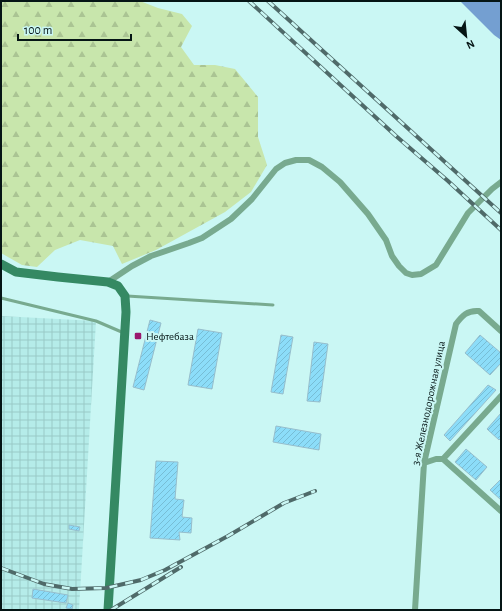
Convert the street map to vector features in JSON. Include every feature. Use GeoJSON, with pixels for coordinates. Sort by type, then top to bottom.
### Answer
{"type":"FeatureCollection","features":[{"type":"Feature","properties":{"kind":"street"},"geometry":{"type":"LineString","coordinates":[[108,282],[132,266],[151,256],[202,238],[231,219],[252,199],[276,169],[290,161],[309,160],[322,167],[340,182],[368,214],[386,240],[392,256],[399,266],[406,273],[412,275],[421,274],[436,265],[468,213],[501,182]]}},
{"type":"Feature","properties":{"kind":"street"},"geometry":{"type":"LineString","coordinates":[[1,264],[16,272],[108,282],[118,286],[125,296],[125,334],[108,610]]}},
{"type":"Feature","properties":{"kind":"street","name":"3-я Железнодорожная улица"},"geometry":{"type":"LineString","coordinates":[[415,610],[424,463],[456,324],[461,317],[469,312],[479,311],[501,331]]}},
{"type":"Feature","properties":{"kind":"street"},"geometry":{"type":"LineString","coordinates":[[443,459],[501,396]]}},
{"type":"Feature","properties":{"kind":"street"},"geometry":{"type":"LineString","coordinates":[[424,463],[436,459],[443,459],[501,511]]}},
{"type":"Feature","properties":{"kind":"lane"},"geometry":{"type":"LineString","coordinates":[[125,296],[273,305]]}},
{"type":"Feature","properties":{"kind":"lane"},"geometry":{"type":"LineString","coordinates":[[1,298],[96,321],[125,334]]}},
{"type":"Feature","properties":{"kind":"shaded area"},"geometry":{"type":"Polygon","coordinates":[[[460,1],[501,1],[501,40],[494,35],[460,1]]]}},
{"type":"Feature","properties":{"kind":"shaded area"},"geometry":{"type":"Polygon","coordinates":[[[1,316],[96,321],[79,610],[1,610],[1,316]]]}},
{"type":"Feature","properties":{"kind":"green space"},"geometry":{"type":"Polygon","coordinates":[[[1,1],[140,1],[158,8],[182,14],[192,26],[181,47],[194,65],[215,65],[235,69],[258,97],[258,137],[267,165],[251,192],[225,212],[156,250],[122,264],[113,246],[80,240],[55,250],[37,267],[22,265],[1,253],[1,1]]]}},
{"type":"Feature","properties":{"kind":"building"},"geometry":{"type":"Polygon","coordinates":[[[150,320],[161,323],[144,390],[133,387],[150,320]]]}},
{"type":"Feature","properties":{"kind":"building"},"geometry":{"type":"Polygon","coordinates":[[[198,329],[222,333],[212,389],[188,385],[198,329]]]}},
{"type":"Feature","properties":{"kind":"building"},"geometry":{"type":"Polygon","coordinates":[[[281,335],[293,337],[283,394],[271,392],[281,335]]]}},
{"type":"Feature","properties":{"kind":"building"},"geometry":{"type":"Polygon","coordinates":[[[480,335],[501,353],[501,363],[490,375],[465,353],[480,335]]]}},
{"type":"Feature","properties":{"kind":"building"},"geometry":{"type":"Polygon","coordinates":[[[314,342],[328,344],[320,402],[307,401],[314,342]]]}},
{"type":"Feature","properties":{"kind":"building"},"geometry":{"type":"Polygon","coordinates":[[[488,385],[496,390],[450,441],[444,435],[488,385]]]}},
{"type":"Feature","properties":{"kind":"building"},"geometry":{"type":"Polygon","coordinates":[[[501,413],[501,438],[499,440],[487,429],[501,413]]]}},
{"type":"Feature","properties":{"kind":"building"},"geometry":{"type":"Polygon","coordinates":[[[276,426],[321,434],[319,450],[273,442],[276,426]]]}},
{"type":"Feature","properties":{"kind":"building"},"geometry":{"type":"Polygon","coordinates":[[[466,449],[487,467],[476,480],[455,462],[466,449]]]}},
{"type":"Feature","properties":{"kind":"building"},"geometry":{"type":"Polygon","coordinates":[[[156,461],[178,462],[175,499],[184,500],[182,517],[192,518],[191,533],[179,532],[180,540],[150,538],[156,461]]]}},
{"type":"Feature","properties":{"kind":"building"},"geometry":{"type":"Polygon","coordinates":[[[501,479],[501,500],[490,490],[501,479]]]}},
{"type":"Feature","properties":{"kind":"building"},"geometry":{"type":"Polygon","coordinates":[[[69,525],[80,527],[79,531],[69,529],[69,525]]]}},
{"type":"Feature","properties":{"kind":"building"},"geometry":{"type":"Polygon","coordinates":[[[33,589],[68,595],[66,603],[32,598],[33,589]]]}},
{"type":"Feature","properties":{"kind":"building"},"geometry":{"type":"Polygon","coordinates":[[[68,603],[73,605],[72,609],[66,608],[68,603]]]}},
{"type":"Feature","properties":{"kind":"railway"},"geometry":{"type":"LineString","coordinates":[[249,1],[501,230]]}},
{"type":"Feature","properties":{"kind":"railway"},"geometry":{"type":"LineString","coordinates":[[268,1],[501,213]]}},
{"type":"Feature","properties":{"kind":"railway"},"geometry":{"type":"LineString","coordinates":[[1,568],[44,584],[72,589],[106,588],[141,580],[165,570],[228,536],[284,503],[315,491]]}},
{"type":"Feature","properties":{"kind":"railway"},"geometry":{"type":"LineString","coordinates":[[111,610],[181,567]]}},
{"type":"Feature","properties":{"kind":"place","name":"Нефтебаза"},"geometry":{"type":"Point","coordinates":[138,336]}}]}
